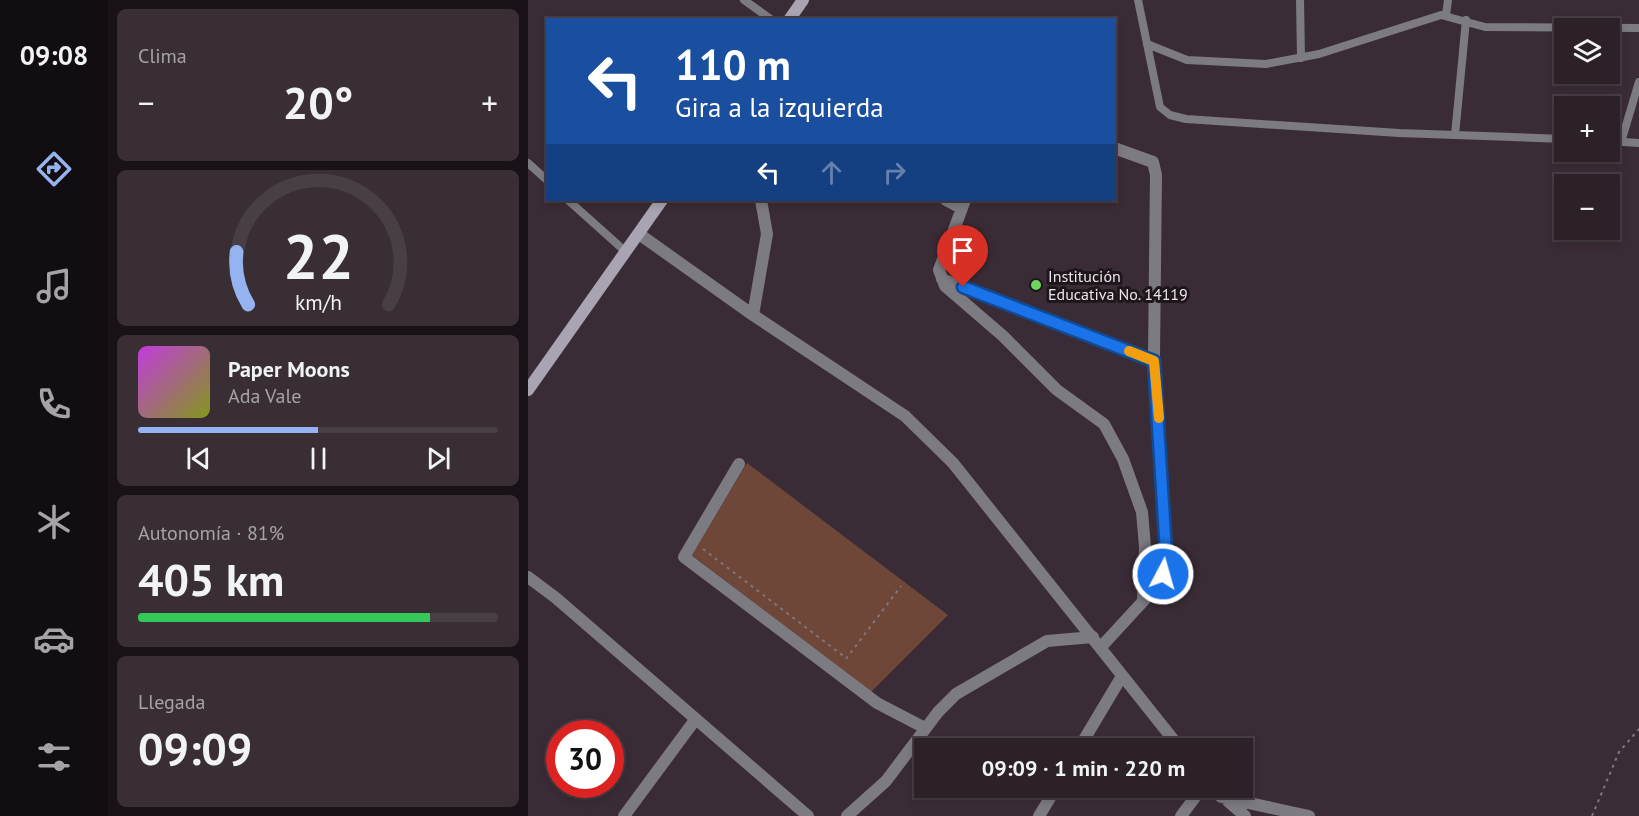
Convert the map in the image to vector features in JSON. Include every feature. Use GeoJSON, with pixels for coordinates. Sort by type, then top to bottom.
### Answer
{"type":"FeatureCollection","features":[{"type":"Feature","properties":{"kind":"main road"},"geometry":{"type":"LineString","coordinates":[[790,18],[803,0]]}},
{"type":"Feature","properties":{"kind":"main road"},"geometry":{"type":"LineString","coordinates":[[528,390],[661,201]]}},
{"type":"Feature","properties":{"kind":"street"},"geometry":{"type":"LineString","coordinates":[[847,816],[886,781],[925,728],[956,694],[1047,641],[1097,642],[1159,584],[1166,552],[1154,361],[1156,175],[1153,162],[1116,149]]}},
{"type":"Feature","properties":{"kind":"street"},"geometry":{"type":"LineString","coordinates":[[753,315],[768,234],[761,201]]}},
{"type":"Feature","properties":{"kind":"street"},"geometry":{"type":"LineString","coordinates":[[963,204],[939,270],[945,286],[1003,336],[1057,390],[1104,424],[1123,459],[1142,512],[1145,547],[1143,599]]}},
{"type":"Feature","properties":{"kind":"street"},"geometry":{"type":"LineString","coordinates":[[639,234],[753,315],[905,417],[953,463],[1172,738]]}},
{"type":"Feature","properties":{"kind":"street"},"geometry":{"type":"LineString","coordinates":[[942,279],[1154,361]]}},
{"type":"Feature","properties":{"kind":"street"},"geometry":{"type":"LineString","coordinates":[[739,464],[684,557],[877,703],[925,728]]}},
{"type":"Feature","properties":{"kind":"street"},"geometry":{"type":"LineString","coordinates":[[528,577],[556,598],[808,816]]}},
{"type":"Feature","properties":{"kind":"street"},"geometry":{"type":"LineString","coordinates":[[1085,738],[1122,676]]}},
{"type":"Feature","properties":{"kind":"street"},"geometry":{"type":"LineString","coordinates":[[624,816],[695,720]]}},
{"type":"Feature","properties":{"kind":"street"},"geometry":{"type":"LineString","coordinates":[[1039,816],[1050,798]]}},
{"type":"Feature","properties":{"kind":"street"},"geometry":{"type":"LineString","coordinates":[[1181,816],[1194,798]]}},
{"type":"Feature","properties":{"kind":"street"},"geometry":{"type":"LineString","coordinates":[[1224,798],[1245,816]]}},
{"type":"Feature","properties":{"kind":"street"},"geometry":{"type":"LineString","coordinates":[[1240,798],[1309,816]]}},
{"type":"Feature","properties":{"kind":"lane"},"geometry":{"type":"LineString","coordinates":[[744,0],[769,18]]}},
{"type":"Feature","properties":{"kind":"lane"},"geometry":{"type":"LineString","coordinates":[[1138,0],[1160,107],[1170,115],[1186,119],[1554,139]]}},
{"type":"Feature","properties":{"kind":"lane"},"geometry":{"type":"LineString","coordinates":[[1299,0],[1301,58]]}},
{"type":"Feature","properties":{"kind":"lane"},"geometry":{"type":"LineString","coordinates":[[1446,15],[1448,0]]}},
{"type":"Feature","properties":{"kind":"lane"},"geometry":{"type":"LineString","coordinates":[[1147,44],[1187,60],[1266,64],[1301,58],[1446,15],[1485,27],[1639,28]]}},
{"type":"Feature","properties":{"kind":"lane"},"geometry":{"type":"LineString","coordinates":[[1455,135],[1466,20]]}},
{"type":"Feature","properties":{"kind":"lane"},"geometry":{"type":"LineString","coordinates":[[1639,82],[1622,142],[1639,143]]}},
{"type":"Feature","properties":{"kind":"lane"},"geometry":{"type":"LineString","coordinates":[[528,163],[546,179]]}},
{"type":"Feature","properties":{"kind":"lane"},"geometry":{"type":"LineString","coordinates":[[569,201],[626,252]]}},
{"type":"Feature","properties":{"kind":"path"},"geometry":{"type":"LineString","coordinates":[[700,547],[846,658]]}},
{"type":"Feature","properties":{"kind":"path"},"geometry":{"type":"LineString","coordinates":[[835,673],[901,586]]}},
{"type":"Feature","properties":{"kind":"path"},"geometry":{"type":"LineString","coordinates":[[1592,816],[1619,752],[1639,729]]}},
{"type":"Feature","properties":{"kind":"shaded area"},"geometry":{"type":"Polygon","coordinates":[[[747,463],[948,615],[871,692],[692,555],[747,463]]]}},
{"type":"Feature","properties":{"kind":"slow traffic"},"geometry":{"type":"LineString","coordinates":[[1129,351],[1154,361],[1159,418]]}},
{"type":"Feature","properties":{"kind":"place","name":"Institución Educativa No. 14119"},"geometry":{"type":"Point","coordinates":[1036,285]}},
{"type":"Feature","properties":{"kind":"route"},"geometry":{"type":"LineString","coordinates":[[963,287],[1154,361],[1166,552],[1163,574]]}}]}
